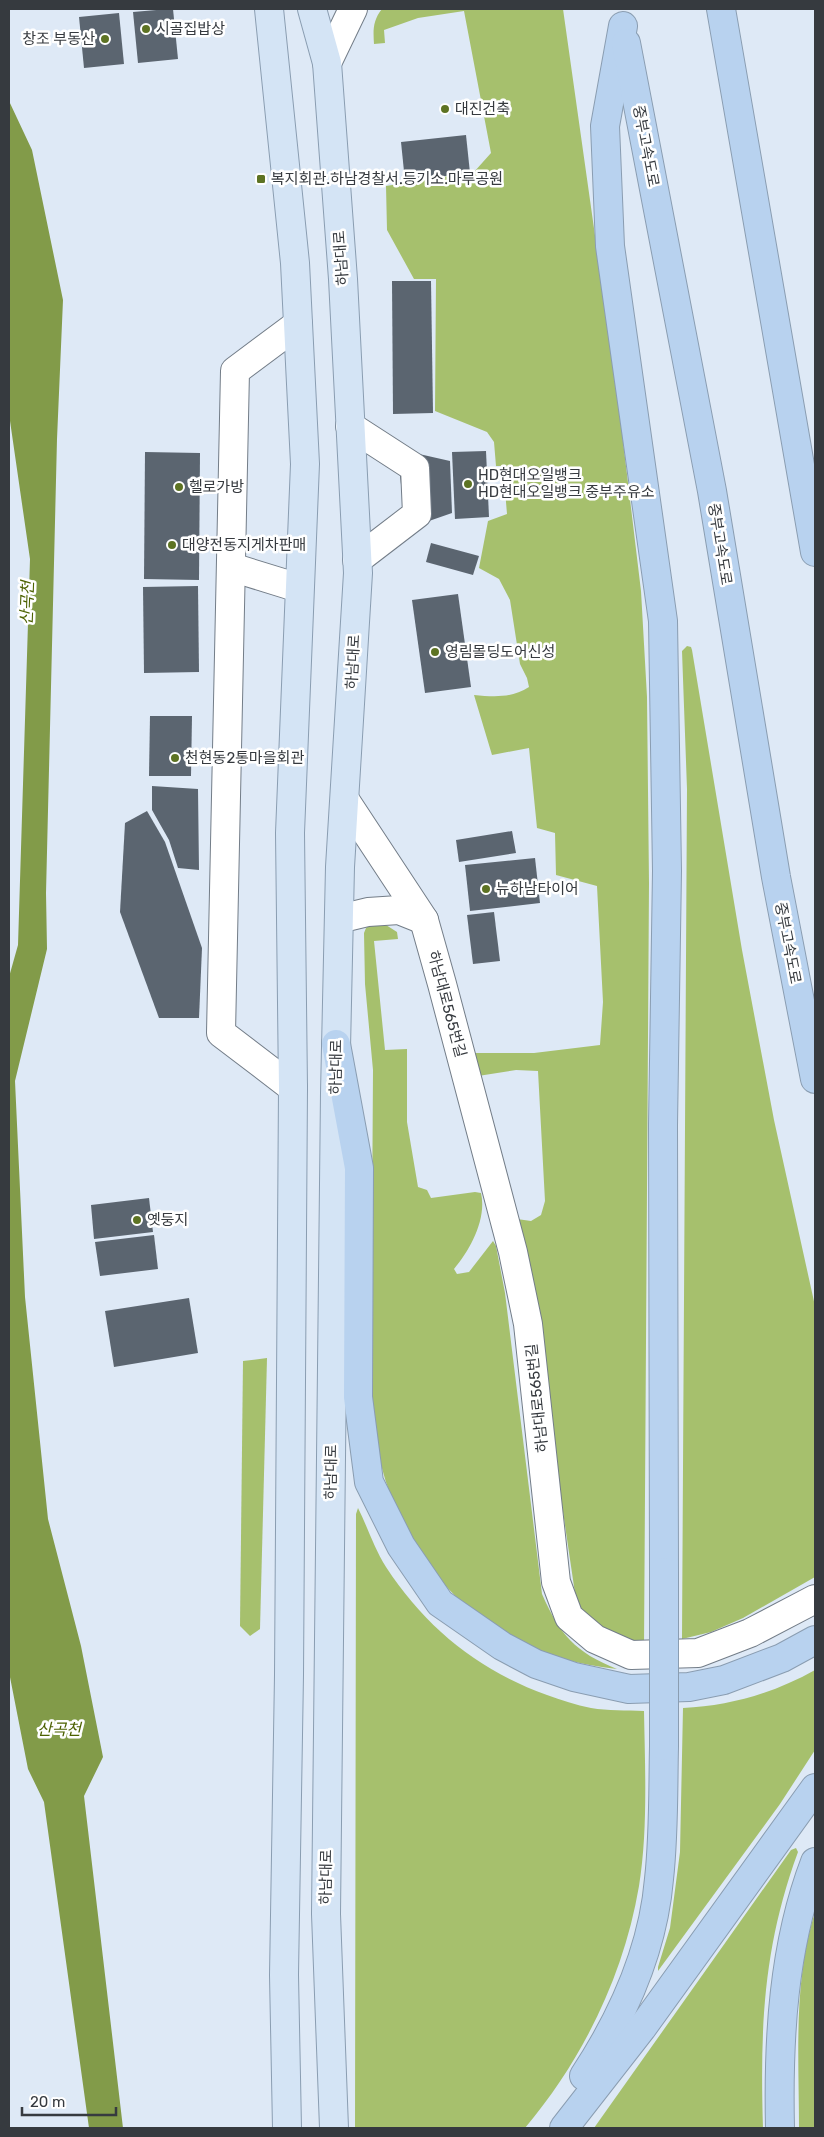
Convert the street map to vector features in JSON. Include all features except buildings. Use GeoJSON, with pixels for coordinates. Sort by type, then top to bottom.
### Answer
{"type":"FeatureCollection","features":[{"type":"Feature","properties":{"kind":"highway"},"geometry":{"type":"LineString","coordinates":[[721,9],[815,552]]}},
{"type":"Feature","properties":{"kind":"highway"},"geometry":{"type":"LineString","coordinates":[[550,2128],[607,2042],[627,1999],[648,1939],[659,1881],[664,1746],[663,1125],[667,871],[663,621],[610,246],[605,126],[621,18]]}},
{"type":"Feature","properties":{"kind":"highway","name":"중부고속도로"},"geometry":{"type":"LineString","coordinates":[[621,18],[710,481],[776,877],[815,1079]]}},
{"type":"Feature","properties":{"kind":"highway"},"geometry":{"type":"LineString","coordinates":[[336,1044],[359,1168],[358,1397],[369,1482],[401,1546],[440,1603],[502,1646],[536,1664],[574,1677],[629,1689],[689,1688],[724,1680],[782,1658],[815,1640]]}},
{"type":"Feature","properties":{"kind":"highway"},"geometry":{"type":"LineString","coordinates":[[564,2128],[642,2028],[815,1788]]}},
{"type":"Feature","properties":{"kind":"highway"},"geometry":{"type":"LineString","coordinates":[[780,2128],[781,2025],[788,1970],[797,1920],[806,1885],[815,1862]]}},
{"type":"Feature","properties":{"kind":"main road"},"geometry":{"type":"LineString","coordinates":[[269,9],[295,263],[305,464],[290,833],[292,1088],[289,1675],[284,1975],[287,2128]]}},
{"type":"Feature","properties":{"kind":"main road","name":"하남대로"},"geometry":{"type":"LineString","coordinates":[[312,9],[327,62],[343,279],[358,573],[339,919],[336,1044],[326,1914],[334,2128]]}},
{"type":"Feature","properties":{"kind":"street"},"geometry":{"type":"LineString","coordinates":[[327,62],[353,9]]}},
{"type":"Feature","properties":{"kind":"street"},"geometry":{"type":"LineString","coordinates":[[292,1088],[221,1033],[235,371],[298,324]]}},
{"type":"Feature","properties":{"kind":"street"},"geometry":{"type":"LineString","coordinates":[[350,426],[415,468],[417,514],[357,560]]}},
{"type":"Feature","properties":{"kind":"street"},"geometry":{"type":"LineString","coordinates":[[231,567],[299,588]]}},
{"type":"Feature","properties":{"kind":"street","name":"하남대로565번길"},"geometry":{"type":"LineString","coordinates":[[345,800],[424,920],[508,1233],[526,1315],[556,1582],[569,1617],[595,1640],[631,1656],[698,1653],[750,1632],[815,1599]]}},
{"type":"Feature","properties":{"kind":"street"},"geometry":{"type":"LineString","coordinates":[[339,919],[368,912],[399,910],[424,920]]}},
{"type":"Feature","properties":{"kind":"shaded area"},"geometry":{"type":"Polygon","coordinates":[[[382,9],[563,9],[617,391],[641,591],[647,697],[649,883],[644,1648],[619,1642],[583,1613],[576,1600],[557,1471],[539,1314],[517,1219],[531,1221],[541,1215],[545,1201],[538,1071],[516,1070],[478,1076],[473,1053],[534,1053],[600,1045],[603,1002],[597,886],[556,875],[555,833],[537,828],[529,748],[492,755],[474,695],[510,695],[529,687],[520,664],[510,600],[499,579],[479,568],[488,521],[507,514],[503,466],[496,466],[494,442],[487,432],[435,411],[436,279],[414,279],[387,230],[386,186],[474,172],[491,153],[464,11],[418,18],[384,30],[385,43],[374,44],[374,25],[382,9]]]}},
{"type":"Feature","properties":{"kind":"shaded area"},"geometry":{"type":"Polygon","coordinates":[[[687,646],[691,647],[692,650],[742,950],[774,1120],[815,1306],[815,1577],[743,1618],[711,1632],[682,1639],[687,789],[682,651],[687,646]]]}},
{"type":"Feature","properties":{"kind":"shaded area"},"geometry":{"type":"Polygon","coordinates":[[[371,924],[386,925],[397,932],[398,939],[374,941],[385,1050],[407,1049],[407,1122],[418,1187],[427,1190],[431,1198],[475,1192],[481,1193],[482,1213],[476,1234],[466,1253],[454,1269],[457,1274],[469,1272],[493,1241],[496,1246],[505,1293],[542,1594],[555,1621],[570,1640],[590,1656],[617,1669],[590,1665],[550,1655],[512,1638],[485,1621],[461,1601],[439,1578],[403,1524],[390,1495],[375,1433],[371,1384],[373,1070],[365,984],[364,933],[371,924]]]}},
{"type":"Feature","properties":{"kind":"shaded area"},"geometry":{"type":"Polygon","coordinates":[[[267,1358],[260,1629],[250,1636],[240,1626],[243,1361],[267,1358]]]}},
{"type":"Feature","properties":{"kind":"shaded area"},"geometry":{"type":"Polygon","coordinates":[[[358,1508],[382,1560],[402,1589],[436,1628],[476,1660],[522,1685],[585,1707],[644,1711],[644,1843],[639,1886],[623,1952],[612,1983],[583,2045],[565,2074],[525,2128],[355,2128],[356,1514],[358,1508]]]}},
{"type":"Feature","properties":{"kind":"shaded area"},"geometry":{"type":"Polygon","coordinates":[[[815,1670],[815,1750],[780,1804],[658,1971],[670,1928],[680,1852],[683,1708],[700,1707],[751,1697],[768,1692],[815,1670]]]}},
{"type":"Feature","properties":{"kind":"shaded area"},"geometry":{"type":"Polygon","coordinates":[[[796,1848],[798,1852],[777,1921],[766,1988],[762,2056],[763,2128],[594,2128],[791,1850],[796,1848]]]}},
{"type":"Feature","properties":{"kind":"shaded area"},"geometry":{"type":"Polygon","coordinates":[[[815,1912],[815,2128],[799,2128],[798,2047],[800,1992],[808,1938],[815,1912]]]}},
{"type":"Feature","properties":{"kind":"water","name":"산곡천"},"geometry":{"type":"Polygon","coordinates":[[[9,101],[32,150],[63,300],[57,439],[46,893],[47,949],[15,1081],[25,1297],[48,1519],[81,1646],[103,1757],[84,1796],[123,2128],[89,2128],[44,1802],[28,1769],[9,1672],[9,977],[18,945],[30,559],[9,414],[9,101]]]}},
{"type":"Feature","properties":{"kind":"place","name":"시골집밥상"},"geometry":{"type":"Point","coordinates":[146,29]}},
{"type":"Feature","properties":{"kind":"place","name":"창조 부동산"},"geometry":{"type":"Point","coordinates":[105,39]}},
{"type":"Feature","properties":{"kind":"place","name":"대진건축"},"geometry":{"type":"Point","coordinates":[445,109]}},
{"type":"Feature","properties":{"kind":"place","name":"복지회관.하남경찰서.등기소.마루공원"},"geometry":{"type":"Point","coordinates":[261,179]}},
{"type":"Feature","properties":{"kind":"place","name":"HD현대오일뱅크 HD현대오일뱅크 중부주유소"},"geometry":{"type":"Point","coordinates":[468,484]}},
{"type":"Feature","properties":{"kind":"place","name":"헬로가방"},"geometry":{"type":"Point","coordinates":[179,487]}},
{"type":"Feature","properties":{"kind":"place","name":"대양전동지게차판매"},"geometry":{"type":"Point","coordinates":[172,545]}},
{"type":"Feature","properties":{"kind":"place","name":"영림몰딩도어신성"},"geometry":{"type":"Point","coordinates":[435,652]}},
{"type":"Feature","properties":{"kind":"place","name":"천현동2통마을회관"},"geometry":{"type":"Point","coordinates":[175,758]}},
{"type":"Feature","properties":{"kind":"place","name":"뉴하남타이어"},"geometry":{"type":"Point","coordinates":[486,889]}},
{"type":"Feature","properties":{"kind":"place","name":"옛둥지"},"geometry":{"type":"Point","coordinates":[137,1220]}}]}
